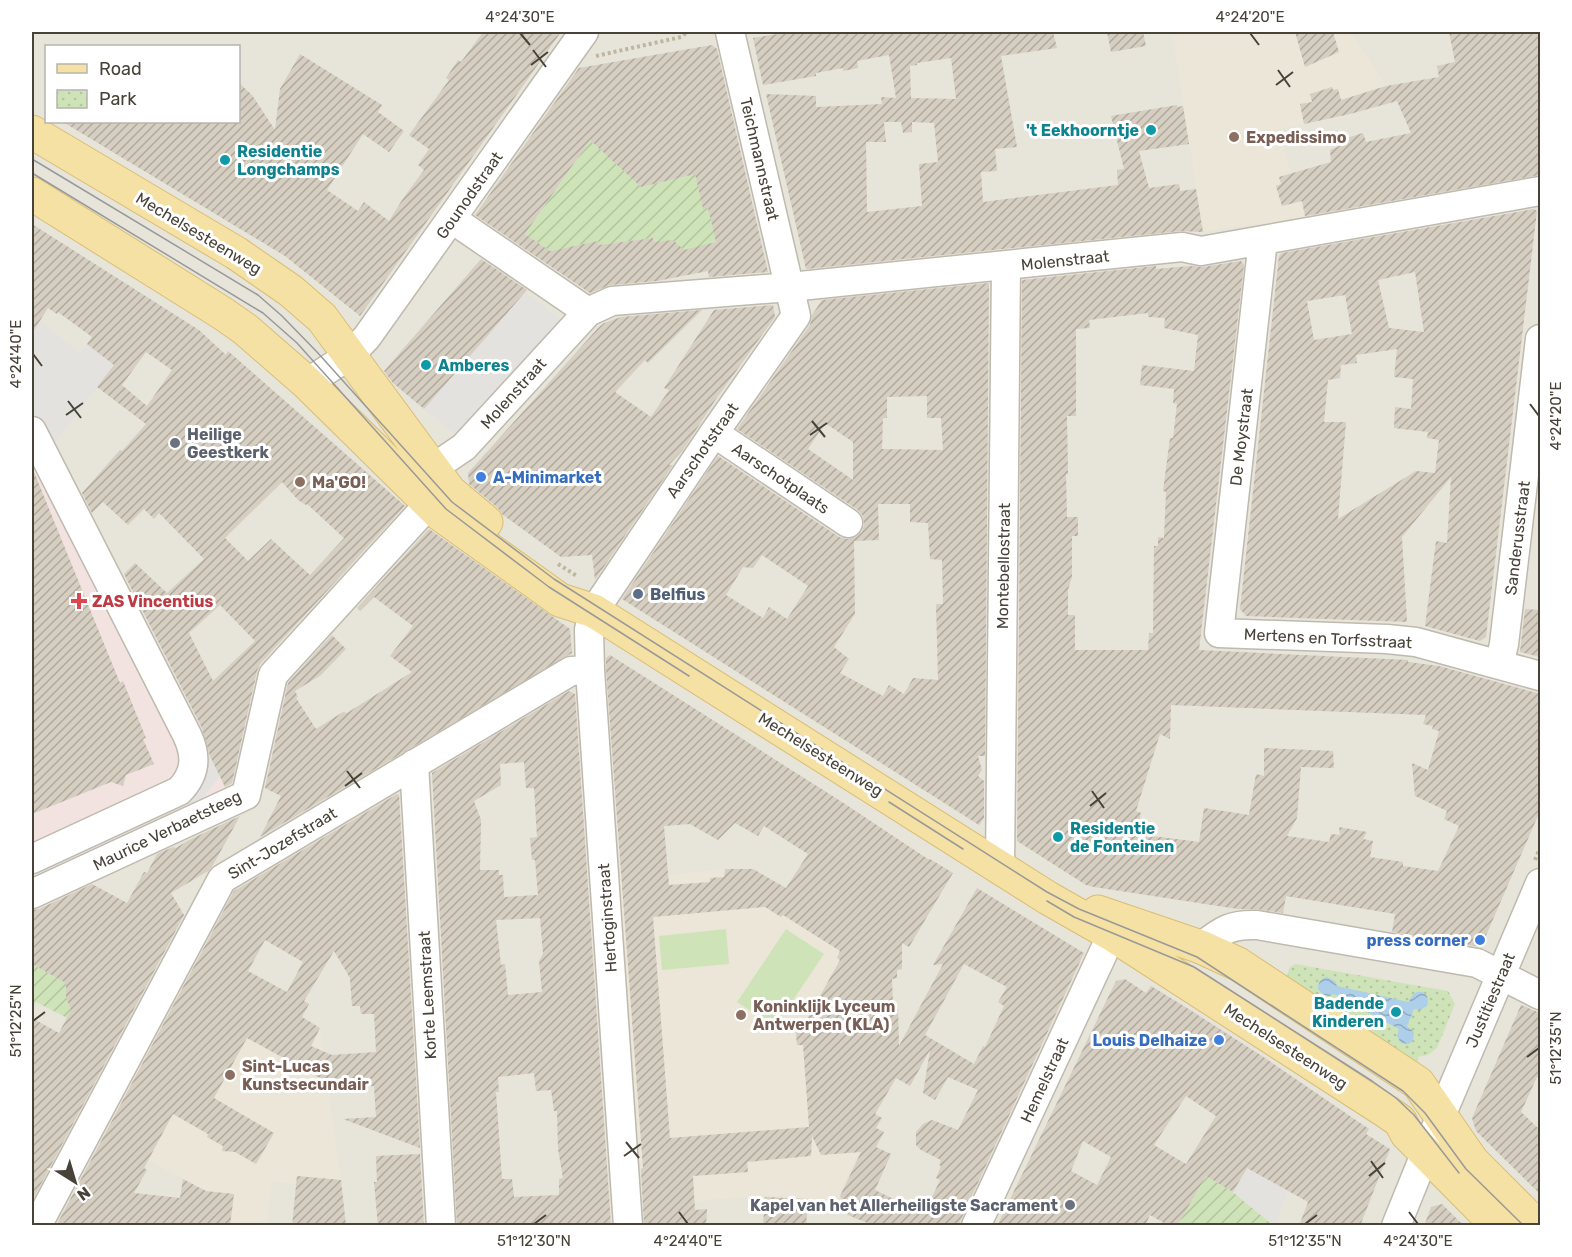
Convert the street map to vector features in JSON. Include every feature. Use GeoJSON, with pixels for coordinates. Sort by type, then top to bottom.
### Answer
{"type":"FeatureCollection","features":[{"type":"Feature","properties":{"kind":"main road","name":"Mechelsesteenweg"},"geometry":{"type":"LineString","coordinates":[[32,132],[236,253],[268,274],[322,318],[456,498],[571,585],[1048,898],[1116,927],[1201,946],[1238,964],[1418,1083],[1472,1161],[1537,1226]]}},
{"type":"Feature","properties":{"kind":"main road","name":"Mechelsesteenweg"},"geometry":{"type":"LineString","coordinates":[[32,195],[245,329],[307,383],[429,504],[560,600],[598,603]]}},
{"type":"Feature","properties":{"kind":"main road","name":"Mechelsesteenweg"},"geometry":{"type":"LineString","coordinates":[[1116,927],[1400,1121],[1407,1134],[1498,1226]]}},
{"type":"Feature","properties":{"kind":"street","name":"Gounodstraat"},"geometry":{"type":"LineString","coordinates":[[350,355],[367,338],[584,32]]}},
{"type":"Feature","properties":{"kind":"street","name":"Teichmannstraat"},"geometry":{"type":"LineString","coordinates":[[730,32],[790,287]]}},
{"type":"Feature","properties":{"kind":"street","name":"Molenstraat"},"geometry":{"type":"LineString","coordinates":[[433,468],[464,447],[588,312],[612,300],[790,287],[1182,247],[1201,251],[1540,191]]}},
{"type":"Feature","properties":{"kind":"street"},"geometry":{"type":"LineString","coordinates":[[452,219],[588,312]]}},
{"type":"Feature","properties":{"kind":"street","name":"De Moystraat"},"geometry":{"type":"LineString","coordinates":[[1219,633],[1263,240]]}},
{"type":"Feature","properties":{"kind":"street","name":"Montebellostraat"},"geometry":{"type":"LineString","coordinates":[[1000,867],[1006,266]]}},
{"type":"Feature","properties":{"kind":"street","name":"Aarschotstraat"},"geometry":{"type":"LineString","coordinates":[[598,603],[796,316],[790,287]]}},
{"type":"Feature","properties":{"kind":"street","name":"Sanderusstraat"},"geometry":{"type":"LineString","coordinates":[[1499,665],[1504,644],[1540,339]]}},
{"type":"Feature","properties":{"kind":"street"},"geometry":{"type":"LineString","coordinates":[[307,383],[350,355]]}},
{"type":"Feature","properties":{"kind":"street"},"geometry":{"type":"LineString","coordinates":[[32,431],[192,745],[194,755],[192,774],[186,784],[169,797],[32,859]]}},
{"type":"Feature","properties":{"kind":"street","name":"Aarschotplaats"},"geometry":{"type":"LineString","coordinates":[[714,433],[848,523]]}},
{"type":"Feature","properties":{"kind":"street","name":"Maurice Verbaetsteeg"},"geometry":{"type":"LineString","coordinates":[[32,894],[246,795],[273,675],[429,504]]}},
{"type":"Feature","properties":{"kind":"street","name":"Hertoginstraat"},"geometry":{"type":"LineString","coordinates":[[598,603],[589,630],[590,670],[628,1226]]}},
{"type":"Feature","properties":{"kind":"street","name":"Mertens en Torfsstraat"},"geometry":{"type":"LineString","coordinates":[[1219,633],[1416,642],[1540,676]]}},
{"type":"Feature","properties":{"kind":"street"},"geometry":{"type":"LineString","coordinates":[[32,836],[49,834],[159,787],[167,781],[177,767],[176,748],[158,713],[137,638]]}},
{"type":"Feature","properties":{"kind":"street","name":"Sint-Jozefstraat"},"geometry":{"type":"LineString","coordinates":[[37,1226],[222,879],[571,671],[590,670]]}},
{"type":"Feature","properties":{"kind":"street","name":"Korte Leemstraat"},"geometry":{"type":"LineString","coordinates":[[414,764],[441,1226]]}},
{"type":"Feature","properties":{"kind":"street","name":"Justitiestraat"},"geometry":{"type":"LineString","coordinates":[[1396,1226],[1540,883]]}},
{"type":"Feature","properties":{"kind":"street"},"geometry":{"type":"LineString","coordinates":[[1201,946],[1221,931],[1231,927],[1257,925],[1477,963],[1540,995]]}},
{"type":"Feature","properties":{"kind":"street","name":"Hemelstraat"},"geometry":{"type":"LineString","coordinates":[[976,1226],[1116,927]]}},
{"type":"Feature","properties":{"kind":"path"},"geometry":{"type":"LineString","coordinates":[[567,56],[580,60],[681,37],[687,32]]}},
{"type":"Feature","properties":{"kind":"path"},"geometry":{"type":"LineString","coordinates":[[555,561],[598,603]]}},
{"type":"Feature","properties":{"kind":"shaded area"},"geometry":{"type":"Polygon","coordinates":[[[32,32],[1540,32],[1540,1225],[32,1225],[32,32]]]}},
{"type":"Feature","properties":{"kind":"shaded area","name":"Expedissimo"},"geometry":{"type":"Polygon","coordinates":[[[1172,32],[1351,32],[1386,86],[1322,106],[1326,120],[1278,130],[1305,217],[1203,232],[1172,32]]]}},
{"type":"Feature","properties":{"kind":"shaded area"},"geometry":{"type":"Polygon","coordinates":[[[525,292],[564,323],[461,439],[424,409],[525,292]]]}},
{"type":"Feature","properties":{"kind":"shaded area","name":"ZAS Vincentius"},"geometry":{"type":"Polygon","coordinates":[[[32,313],[79,353],[87,344],[99,353],[122,354],[46,455],[220,776],[229,797],[32,889],[32,313]]]}},
{"type":"Feature","properties":{"kind":"shaded area"},"geometry":{"type":"Polygon","coordinates":[[[32,313],[79,353],[87,344],[99,353],[122,354],[46,455],[32,466],[32,313]]]}},
{"type":"Feature","properties":{"kind":"shaded area"},"geometry":{"type":"Polygon","coordinates":[[[206,749],[220,776],[190,815],[32,889],[32,870],[176,803],[206,749]]]}},
{"type":"Feature","properties":{"kind":"shaded area","name":"Koninklijk Lyceum Antwerpen (KLA)"},"geometry":{"type":"Polygon","coordinates":[[[842,802],[938,864],[869,987],[860,1150],[832,1207],[808,1198],[765,1195],[644,1206],[619,880],[725,869],[753,869],[786,888],[842,802]]]}},
{"type":"Feature","properties":{"kind":"shaded area","name":"Sint-Lucas Kunstsecundair"},"geometry":{"type":"Polygon","coordinates":[[[220,916],[265,940],[248,971],[309,1004],[302,1017],[320,1028],[341,1180],[298,1176],[296,1184],[272,1181],[267,1225],[195,1225],[199,1188],[102,1135],[220,916]]]}},
{"type":"Feature","properties":{"kind":"shaded area"},"geometry":{"type":"Polygon","coordinates":[[[1247,1168],[1288,1191],[1274,1226],[1233,1192],[1247,1168]]]}},
{"type":"Feature","properties":{"kind":"green space"},"geometry":{"type":"Polygon","coordinates":[[[590,140],[596,146],[631,149],[618,165],[641,187],[696,173],[703,209],[709,207],[719,241],[714,242],[715,249],[684,250],[654,242],[653,238],[599,245],[598,241],[550,251],[525,234],[590,140]]]}},
{"type":"Feature","properties":{"kind":"green space"},"geometry":{"type":"Polygon","coordinates":[[[726,929],[729,964],[662,970],[659,936],[726,929]]]}},
{"type":"Feature","properties":{"kind":"green space"},"geometry":{"type":"Polygon","coordinates":[[[786,929],[824,954],[775,1027],[737,1002],[786,929]]]}},
{"type":"Feature","properties":{"kind":"green space"},"geometry":{"type":"Polygon","coordinates":[[[32,964],[70,985],[66,997],[72,1009],[67,1018],[36,1002],[32,1009],[32,964]]]}},
{"type":"Feature","properties":{"kind":"green space"},"geometry":{"type":"Polygon","coordinates":[[[1295,964],[1448,991],[1455,1004],[1437,1048],[1428,1055],[1418,1057],[1418,1062],[1414,1061],[1287,978],[1289,968],[1295,964]]]}},
{"type":"Feature","properties":{"kind":"green space"},"geometry":{"type":"Polygon","coordinates":[[[1206,1176],[1233,1192],[1273,1225],[1177,1226],[1206,1176]]]}},
{"type":"Feature","properties":{"kind":"water"},"geometry":{"type":"Polygon","coordinates":[[[1327,977],[1335,981],[1337,986],[1409,1002],[1411,997],[1418,992],[1425,993],[1427,1006],[1420,1010],[1414,1009],[1407,1026],[1414,1032],[1413,1040],[1409,1044],[1401,1043],[1397,1036],[1399,1029],[1334,994],[1323,995],[1318,989],[1319,984],[1327,977]]]}},
{"type":"Feature","properties":{"kind":"building"},"geometry":{"type":"Polygon","coordinates":[[[483,32],[561,32],[360,316],[285,256],[65,123],[240,123],[240,84],[252,95],[275,130],[280,89],[300,54],[382,105],[378,112],[404,131],[389,152],[363,134],[327,190],[358,211],[364,202],[389,221],[424,170],[418,165],[429,149],[409,135],[449,80],[446,78],[458,60],[461,62],[483,32]]]}},
{"type":"Feature","properties":{"kind":"building"},"geometry":{"type":"Polygon","coordinates":[[[789,32],[1053,32],[1057,48],[1001,56],[1017,147],[995,149],[997,171],[981,172],[983,202],[1118,185],[1117,170],[1124,169],[1111,116],[1177,105],[1177,107],[1183,106],[1189,144],[1139,151],[1149,188],[1179,184],[1180,191],[1196,189],[1203,232],[1180,231],[806,269],[766,94],[816,96],[816,107],[882,104],[881,97],[896,98],[889,55],[857,61],[858,68],[843,71],[843,68],[816,73],[816,76],[763,85],[753,38],[789,32]],[[951,58],[910,66],[911,98],[956,99],[951,58]],[[884,122],[886,142],[866,142],[867,212],[922,206],[919,164],[938,162],[934,123],[912,122],[912,132],[903,133],[901,122],[884,122]]]}},
{"type":"Feature","properties":{"kind":"building"},"geometry":{"type":"Polygon","coordinates":[[[1107,32],[1143,32],[1146,46],[1111,52],[1107,32]]]}},
{"type":"Feature","properties":{"kind":"building"},"geometry":{"type":"Polygon","coordinates":[[[1295,32],[1333,32],[1339,52],[1305,67],[1295,32]]]}},
{"type":"Feature","properties":{"kind":"building"},"geometry":{"type":"Polygon","coordinates":[[[1449,32],[1540,32],[1540,175],[1305,216],[1302,201],[1282,206],[1276,186],[1281,184],[1279,177],[1331,162],[1330,150],[1339,146],[1337,141],[1363,133],[1366,142],[1411,133],[1397,101],[1304,124],[1300,104],[1312,102],[1310,94],[1332,87],[1333,90],[1338,89],[1341,100],[1386,86],[1439,77],[1437,66],[1455,62],[1449,32]]]}},
{"type":"Feature","properties":{"kind":"building"},"geometry":{"type":"Polygon","coordinates":[[[712,45],[717,49],[768,272],[709,277],[708,271],[657,281],[610,285],[590,293],[475,215],[579,68],[712,45]],[[590,140],[525,234],[550,251],[598,241],[599,245],[653,238],[654,242],[673,240],[684,250],[716,242],[708,208],[703,209],[695,174],[641,187],[590,140]]]}},
{"type":"Feature","properties":{"kind":"building"},"geometry":{"type":"Polygon","coordinates":[[[1534,209],[1537,211],[1486,637],[1480,641],[1425,626],[1436,541],[1447,543],[1451,477],[1402,537],[1407,622],[1246,616],[1240,609],[1279,256],[1282,253],[1534,209]],[[1415,272],[1378,280],[1389,328],[1424,332],[1415,272]],[[1345,295],[1307,301],[1314,340],[1352,334],[1345,295]],[[1397,349],[1356,355],[1357,363],[1341,365],[1340,378],[1328,380],[1324,422],[1346,422],[1338,519],[1416,471],[1435,473],[1439,440],[1427,438],[1428,432],[1394,428],[1395,407],[1411,409],[1413,379],[1394,377],[1397,349]]]}},
{"type":"Feature","properties":{"kind":"building"},"geometry":{"type":"Polygon","coordinates":[[[32,224],[199,330],[226,355],[228,351],[405,506],[260,664],[232,783],[225,787],[210,756],[202,728],[124,574],[135,563],[167,593],[204,559],[159,513],[154,519],[144,509],[128,525],[103,502],[92,513],[82,493],[146,424],[97,387],[114,365],[87,344],[92,337],[58,312],[57,314],[48,308],[32,333],[32,224]],[[146,352],[122,385],[147,406],[172,370],[146,352]],[[282,482],[225,538],[248,561],[271,539],[310,575],[344,538],[307,504],[298,500],[282,482]],[[220,605],[189,633],[213,681],[255,641],[220,605]]]}},
{"type":"Feature","properties":{"kind":"building"},"geometry":{"type":"Polygon","coordinates":[[[481,259],[527,290],[424,409],[393,383],[384,371],[481,259]]]}},
{"type":"Feature","properties":{"kind":"building"},"geometry":{"type":"Polygon","coordinates":[[[1241,261],[1244,265],[1199,650],[1408,660],[1408,662],[1439,666],[1540,694],[1540,811],[1481,947],[1392,932],[1395,914],[1286,896],[1283,913],[1238,909],[1094,887],[1086,885],[1017,841],[1022,280],[1156,266],[1156,269],[1203,267],[1241,261]],[[1148,313],[1089,320],[1090,328],[1076,329],[1076,416],[1067,416],[1068,474],[1066,474],[1067,517],[1078,517],[1078,536],[1072,536],[1072,577],[1068,590],[1068,615],[1075,615],[1075,650],[1148,650],[1149,633],[1153,633],[1154,546],[1158,546],[1158,537],[1164,538],[1166,492],[1163,491],[1177,404],[1173,403],[1174,389],[1140,385],[1142,365],[1194,371],[1198,335],[1164,328],[1165,318],[1148,317],[1148,313]],[[1171,705],[1170,739],[1160,734],[1136,811],[1141,813],[1138,826],[1154,830],[1153,836],[1199,842],[1204,808],[1249,815],[1256,774],[1264,776],[1264,748],[1333,751],[1334,768],[1301,767],[1297,818],[1287,836],[1329,842],[1331,834],[1340,835],[1339,827],[1367,832],[1363,839],[1373,841],[1370,857],[1403,862],[1403,866],[1438,871],[1459,826],[1444,819],[1447,811],[1415,796],[1412,763],[1428,770],[1439,731],[1432,729],[1433,726],[1423,724],[1426,715],[1171,705]]]}},
{"type":"Feature","properties":{"kind":"building"},"geometry":{"type":"Polygon","coordinates":[[[989,283],[985,756],[978,756],[982,770],[978,776],[984,781],[984,818],[979,825],[622,599],[718,456],[839,537],[847,539],[856,537],[862,532],[863,516],[858,510],[737,429],[810,325],[812,315],[822,300],[989,283]],[[927,396],[887,397],[887,418],[883,418],[882,449],[943,450],[941,418],[927,418],[927,396]],[[825,423],[808,449],[853,480],[853,442],[825,423]],[[878,504],[879,540],[854,541],[855,614],[834,647],[849,659],[840,673],[883,696],[889,685],[904,694],[913,678],[938,680],[936,604],[943,604],[942,560],[930,559],[928,523],[910,522],[910,504],[878,504]],[[762,555],[753,568],[743,567],[726,595],[763,618],[769,607],[787,619],[808,586],[762,555]]]}},
{"type":"Feature","properties":{"kind":"building"},"geometry":{"type":"Polygon","coordinates":[[[773,305],[775,317],[714,402],[683,450],[669,465],[673,465],[595,580],[592,555],[561,557],[503,515],[498,508],[469,484],[468,473],[604,323],[621,317],[702,310],[648,363],[645,360],[615,392],[651,417],[669,390],[664,388],[714,310],[773,305]]]}},
{"type":"Feature","properties":{"kind":"building"},"geometry":{"type":"Polygon","coordinates":[[[32,467],[120,683],[123,681],[154,764],[126,775],[123,786],[111,782],[32,814],[32,467]]]}},
{"type":"Feature","properties":{"kind":"building"},"geometry":{"type":"Polygon","coordinates":[[[429,529],[570,629],[572,653],[260,837],[281,796],[265,788],[288,683],[332,635],[346,649],[321,675],[295,691],[298,697],[296,698],[316,729],[343,712],[347,713],[412,672],[390,656],[413,626],[374,597],[360,611],[357,608],[429,529]]]}},
{"type":"Feature","properties":{"kind":"building"},"geometry":{"type":"Polygon","coordinates":[[[1525,609],[1540,610],[1540,657],[1520,652],[1525,609]]]}},
{"type":"Feature","properties":{"kind":"building"},"geometry":{"type":"Polygon","coordinates":[[[610,655],[953,873],[909,947],[902,943],[902,969],[897,970],[897,978],[892,979],[893,1003],[898,1006],[899,1046],[943,964],[933,965],[977,888],[1084,953],[958,1226],[875,1226],[848,1215],[840,1196],[861,1152],[821,1155],[812,1136],[811,1156],[747,1162],[748,1172],[693,1176],[695,1210],[707,1209],[706,1226],[644,1226],[641,1169],[643,1168],[606,658],[610,655]],[[735,823],[718,840],[690,824],[664,826],[669,885],[710,882],[710,878],[724,877],[725,869],[753,869],[786,888],[808,854],[764,826],[758,836],[735,823]],[[765,907],[653,917],[670,1138],[809,1127],[803,1045],[797,1045],[795,1024],[805,1023],[840,960],[837,958],[840,951],[783,915],[781,917],[765,907]],[[964,964],[925,1035],[974,1064],[983,1046],[985,1047],[1004,1006],[998,1002],[1007,987],[964,964]],[[930,1050],[910,1086],[896,1078],[875,1114],[882,1118],[876,1128],[884,1132],[876,1147],[891,1154],[875,1190],[924,1214],[940,1180],[936,1178],[941,1160],[916,1145],[916,1132],[923,1124],[932,1120],[958,1130],[978,1090],[948,1077],[935,1100],[923,1093],[930,1050]]]}},
{"type":"Feature","properties":{"kind":"building"},"geometry":{"type":"Polygon","coordinates":[[[569,691],[575,694],[611,1226],[457,1226],[432,773],[569,691]],[[524,762],[500,764],[501,785],[474,801],[481,820],[480,870],[499,870],[499,875],[503,875],[504,897],[538,895],[535,860],[532,860],[530,838],[537,837],[534,788],[526,788],[524,762]],[[540,918],[496,920],[501,965],[505,964],[508,995],[542,992],[539,961],[543,954],[540,918]],[[534,1073],[498,1077],[499,1092],[496,1092],[502,1179],[512,1179],[514,1197],[559,1195],[559,1179],[563,1178],[558,1149],[557,1111],[554,1111],[551,1090],[536,1091],[534,1073]]]}},
{"type":"Feature","properties":{"kind":"building"},"geometry":{"type":"Polygon","coordinates":[[[397,794],[399,795],[420,1148],[343,1119],[376,1117],[374,1086],[328,1087],[327,1082],[247,1038],[214,1098],[274,1133],[256,1164],[235,1152],[222,1151],[223,1146],[207,1137],[208,1134],[173,1114],[144,1168],[147,1170],[134,1193],[180,1198],[183,1179],[206,1191],[234,1194],[230,1226],[56,1226],[234,891],[397,794]],[[265,940],[248,971],[287,992],[303,962],[265,940]],[[334,951],[304,1001],[309,1004],[302,1017],[320,1028],[311,1046],[332,1055],[376,1052],[374,1014],[361,1014],[360,1006],[352,1006],[350,978],[334,951]]]}},
{"type":"Feature","properties":{"kind":"building"},"geometry":{"type":"Polygon","coordinates":[[[240,816],[208,871],[171,893],[184,915],[32,1201],[32,1018],[59,1033],[71,1010],[66,997],[66,983],[32,964],[32,910],[39,909],[92,884],[127,903],[157,854],[173,847],[176,848],[240,816]]]}},
{"type":"Feature","properties":{"kind":"building"},"geometry":{"type":"Polygon","coordinates":[[[1125,979],[1146,993],[1151,986],[1187,1008],[1369,1129],[1366,1134],[1390,1149],[1360,1226],[1299,1226],[1308,1202],[1247,1168],[1233,1192],[1206,1176],[1177,1226],[1169,1226],[1150,1215],[1145,1226],[997,1226],[1116,981],[1125,979]],[[1186,1096],[1154,1145],[1186,1164],[1216,1116],[1186,1096]],[[1083,1141],[1071,1171],[1097,1185],[1111,1157],[1083,1141]]]}},
{"type":"Feature","properties":{"kind":"building"},"geometry":{"type":"Polygon","coordinates":[[[1521,1005],[1540,1013],[1540,1078],[1537,1077],[1521,1112],[1540,1130],[1540,1194],[1476,1131],[1472,1118],[1521,1005]]]}},
{"type":"Feature","properties":{"kind":"building"},"geometry":{"type":"Polygon","coordinates":[[[420,1154],[424,1226],[378,1226],[374,1182],[377,1182],[376,1156],[420,1154]]]}},
{"type":"Feature","properties":{"kind":"building"},"geometry":{"type":"Polygon","coordinates":[[[297,1176],[341,1180],[346,1226],[292,1226],[297,1176]]]}},
{"type":"Feature","properties":{"kind":"building"},"geometry":{"type":"Polygon","coordinates":[[[765,1197],[808,1199],[806,1226],[763,1226],[765,1197]]]}},
{"type":"Feature","properties":{"kind":"building"},"geometry":{"type":"Polygon","coordinates":[[[1442,1204],[1464,1226],[1424,1226],[1431,1207],[1442,1204]]]}},
{"type":"Feature","properties":{"kind":"tram line"},"geometry":{"type":"LineString","coordinates":[[32,159],[258,295],[317,352],[452,502],[554,579],[1047,892],[1079,909],[1197,957],[1403,1091],[1425,1113],[1466,1169],[1524,1226]]}},
{"type":"Feature","properties":{"kind":"tram line"},"geometry":{"type":"LineString","coordinates":[[32,173],[263,313],[297,343],[446,509],[549,587],[689,676]]}},
{"type":"Feature","properties":{"kind":"tram line"},"geometry":{"type":"LineString","coordinates":[[889,802],[963,849]]}},
{"type":"Feature","properties":{"kind":"tram line"},"geometry":{"type":"LineString","coordinates":[[1047,901],[1074,917],[1194,967],[1372,1081],[1396,1098],[1414,1115],[1459,1173]]}},
{"type":"Feature","properties":{"kind":"place","name":"'t Eekhoorntje"},"geometry":{"type":"Point","coordinates":[1151,130]}},
{"type":"Feature","properties":{"kind":"place","name":"Expedissimo"},"geometry":{"type":"Point","coordinates":[1234,137]}},
{"type":"Feature","properties":{"kind":"place","name":"Residentie Longchamps"},"geometry":{"type":"Point","coordinates":[225,160]}},
{"type":"Feature","properties":{"kind":"place","name":"Amberes"},"geometry":{"type":"Point","coordinates":[426,365]}},
{"type":"Feature","properties":{"kind":"place","name":"Heilige Geestkerk"},"geometry":{"type":"Point","coordinates":[175,443]}},
{"type":"Feature","properties":{"kind":"place","name":"A-Minimarket"},"geometry":{"type":"Point","coordinates":[481,477]}},
{"type":"Feature","properties":{"kind":"place","name":"Ma'GO!"},"geometry":{"type":"Point","coordinates":[300,482]}},
{"type":"Feature","properties":{"kind":"place","name":"Belfius"},"geometry":{"type":"Point","coordinates":[638,594]}},
{"type":"Feature","properties":{"kind":"place","name":"ZAS Vincentius"},"geometry":{"type":"Point","coordinates":[79,601]}},
{"type":"Feature","properties":{"kind":"place","name":"Residentie de Fonteinen"},"geometry":{"type":"Point","coordinates":[1058,837]}},
{"type":"Feature","properties":{"kind":"place","name":"press corner"},"geometry":{"type":"Point","coordinates":[1480,940]}},
{"type":"Feature","properties":{"kind":"place","name":"Badende Kinderen"},"geometry":{"type":"Point","coordinates":[1396,1012]}},
{"type":"Feature","properties":{"kind":"place","name":"Koninklijk Lyceum Antwerpen (KLA)"},"geometry":{"type":"Point","coordinates":[741,1015]}},
{"type":"Feature","properties":{"kind":"place","name":"Louis Delhaize"},"geometry":{"type":"Point","coordinates":[1219,1040]}},
{"type":"Feature","properties":{"kind":"place","name":"Sint-Lucas Kunstsecundair"},"geometry":{"type":"Point","coordinates":[230,1075]}},
{"type":"Feature","properties":{"kind":"place","name":"Kapel van het Allerheiligste Sacrament"},"geometry":{"type":"Point","coordinates":[1070,1205]}}]}
